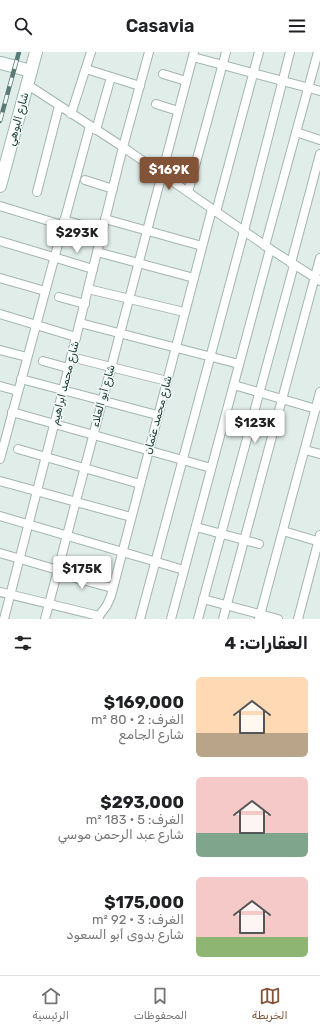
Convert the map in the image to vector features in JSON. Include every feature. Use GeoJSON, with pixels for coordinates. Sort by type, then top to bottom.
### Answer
{"type":"FeatureCollection","features":[{"type":"Feature","properties":{"kind":"street","name":"شارع البوهي"},"geometry":{"type":"LineString","coordinates":[[0,186],[36,52]]}},
{"type":"Feature","properties":{"kind":"street"},"geometry":{"type":"LineString","coordinates":[[71,114],[91,52]]}},
{"type":"Feature","properties":{"kind":"street","name":"شارع محمد ابراهيم"},"geometry":{"type":"LineString","coordinates":[[4,619],[148,52]]}},
{"type":"Feature","properties":{"kind":"street"},"geometry":{"type":"LineString","coordinates":[[188,192],[226,52]]}},
{"type":"Feature","properties":{"kind":"street","name":"شارع محمد عثمان"},"geometry":{"type":"LineString","coordinates":[[98,617],[107,606],[202,246],[214,210],[259,52]]}},
{"type":"Feature","properties":{"kind":"street"},"geometry":{"type":"LineString","coordinates":[[140,619],[244,231],[290,52]]}},
{"type":"Feature","properties":{"kind":"street"},"geometry":{"type":"LineString","coordinates":[[171,619],[234,384],[296,132],[318,52]]}},
{"type":"Feature","properties":{"kind":"street"},"geometry":{"type":"LineString","coordinates":[[192,54],[222,65],[320,92]]}},
{"type":"Feature","properties":{"kind":"street","name":"شارع أبو العلاء"},"geometry":{"type":"LineString","coordinates":[[45,619],[192,54]]}},
{"type":"Feature","properties":{"kind":"street"},"geometry":{"type":"LineString","coordinates":[[2,60],[31,71]]}},
{"type":"Feature","properties":{"kind":"street"},"geometry":{"type":"LineString","coordinates":[[86,70],[140,86]]}},
{"type":"Feature","properties":{"kind":"street"},"geometry":{"type":"LineString","coordinates":[[163,74],[186,81]]}},
{"type":"Feature","properties":{"kind":"street"},"geometry":{"type":"LineString","coordinates":[[0,459],[4,426],[12,412],[63,223],[111,77]]}},
{"type":"Feature","properties":{"kind":"street"},"geometry":{"type":"LineString","coordinates":[[28,85],[123,147],[267,248],[317,280]]}},
{"type":"Feature","properties":{"kind":"street"},"geometry":{"type":"LineString","coordinates":[[156,104],[178,111]]}},
{"type":"Feature","properties":{"kind":"street"},"geometry":{"type":"LineString","coordinates":[[37,192],[59,106]]}},
{"type":"Feature","properties":{"kind":"street"},"geometry":{"type":"LineString","coordinates":[[296,132],[320,140]]}},
{"type":"Feature","properties":{"kind":"street"},"geometry":{"type":"LineString","coordinates":[[198,619],[259,392],[320,154]]}},
{"type":"Feature","properties":{"kind":"street"},"geometry":{"type":"LineString","coordinates":[[85,180],[113,189]]}},
{"type":"Feature","properties":{"kind":"street"},"geometry":{"type":"LineString","coordinates":[[0,206],[63,223],[102,231]]}},
{"type":"Feature","properties":{"kind":"street"},"geometry":{"type":"LineString","coordinates":[[105,219],[202,246]]}},
{"type":"Feature","properties":{"kind":"street"},"geometry":{"type":"LineString","coordinates":[[0,241],[93,269]]}},
{"type":"Feature","properties":{"kind":"street"},"geometry":{"type":"LineString","coordinates":[[98,252],[194,278]]}},
{"type":"Feature","properties":{"kind":"street"},"geometry":{"type":"LineString","coordinates":[[223,619],[282,399],[317,280],[320,258]]}},
{"type":"Feature","properties":{"kind":"street"},"geometry":{"type":"LineString","coordinates":[[0,278],[45,291]]}},
{"type":"Feature","properties":{"kind":"street"},"geometry":{"type":"LineString","coordinates":[[88,289],[184,312]]}},
{"type":"Feature","properties":{"kind":"street"},"geometry":{"type":"LineString","coordinates":[[59,297],[84,304]]}},
{"type":"Feature","properties":{"kind":"street"},"geometry":{"type":"LineString","coordinates":[[0,314],[76,337]]}},
{"type":"Feature","properties":{"kind":"street"},"geometry":{"type":"LineString","coordinates":[[80,323],[239,364]]}},
{"type":"Feature","properties":{"kind":"street"},"geometry":{"type":"LineString","coordinates":[[0,350],[27,357]]}},
{"type":"Feature","properties":{"kind":"street"},"geometry":{"type":"LineString","coordinates":[[71,357],[166,382]]}},
{"type":"Feature","properties":{"kind":"street"},"geometry":{"type":"LineString","coordinates":[[43,361],[68,368]]}},
{"type":"Feature","properties":{"kind":"street"},"geometry":{"type":"LineString","coordinates":[[21,379],[157,415]]}},
{"type":"Feature","properties":{"kind":"street"},"geometry":{"type":"LineString","coordinates":[[234,384],[316,409]]}},
{"type":"Feature","properties":{"kind":"street"},"geometry":{"type":"LineString","coordinates":[[0,386],[18,391]]}},
{"type":"Feature","properties":{"kind":"street"},"geometry":{"type":"LineString","coordinates":[[260,617],[320,392]]}},
{"type":"Feature","properties":{"kind":"street"},"geometry":{"type":"LineString","coordinates":[[12,412],[211,468]]}},
{"type":"Feature","properties":{"kind":"street"},"geometry":{"type":"LineString","coordinates":[[18,449],[140,484]]}},
{"type":"Feature","properties":{"kind":"street"},"geometry":{"type":"LineString","coordinates":[[304,450],[320,454]]}},
{"type":"Feature","properties":{"kind":"street"},"geometry":{"type":"LineString","coordinates":[[0,481],[131,517]]}},
{"type":"Feature","properties":{"kind":"street"},"geometry":{"type":"LineString","coordinates":[[0,516],[184,570]]}},
{"type":"Feature","properties":{"kind":"street"},"geometry":{"type":"LineString","coordinates":[[196,527],[259,544]]}},
{"type":"Feature","properties":{"kind":"street"},"geometry":{"type":"LineString","coordinates":[[283,531],[319,539],[298,619]]}},
{"type":"Feature","properties":{"kind":"street"},"geometry":{"type":"LineString","coordinates":[[0,553],[112,588]]}},
{"type":"Feature","properties":{"kind":"street"},"geometry":{"type":"LineString","coordinates":[[0,592],[98,617]]}},
{"type":"Feature","properties":{"kind":"street"},"geometry":{"type":"LineString","coordinates":[[203,599],[226,605],[260,617],[278,619]]}},
{"type":"Feature","properties":{"kind":"railway"},"geometry":{"type":"LineString","coordinates":[[0,121],[19,52]]}}]}
